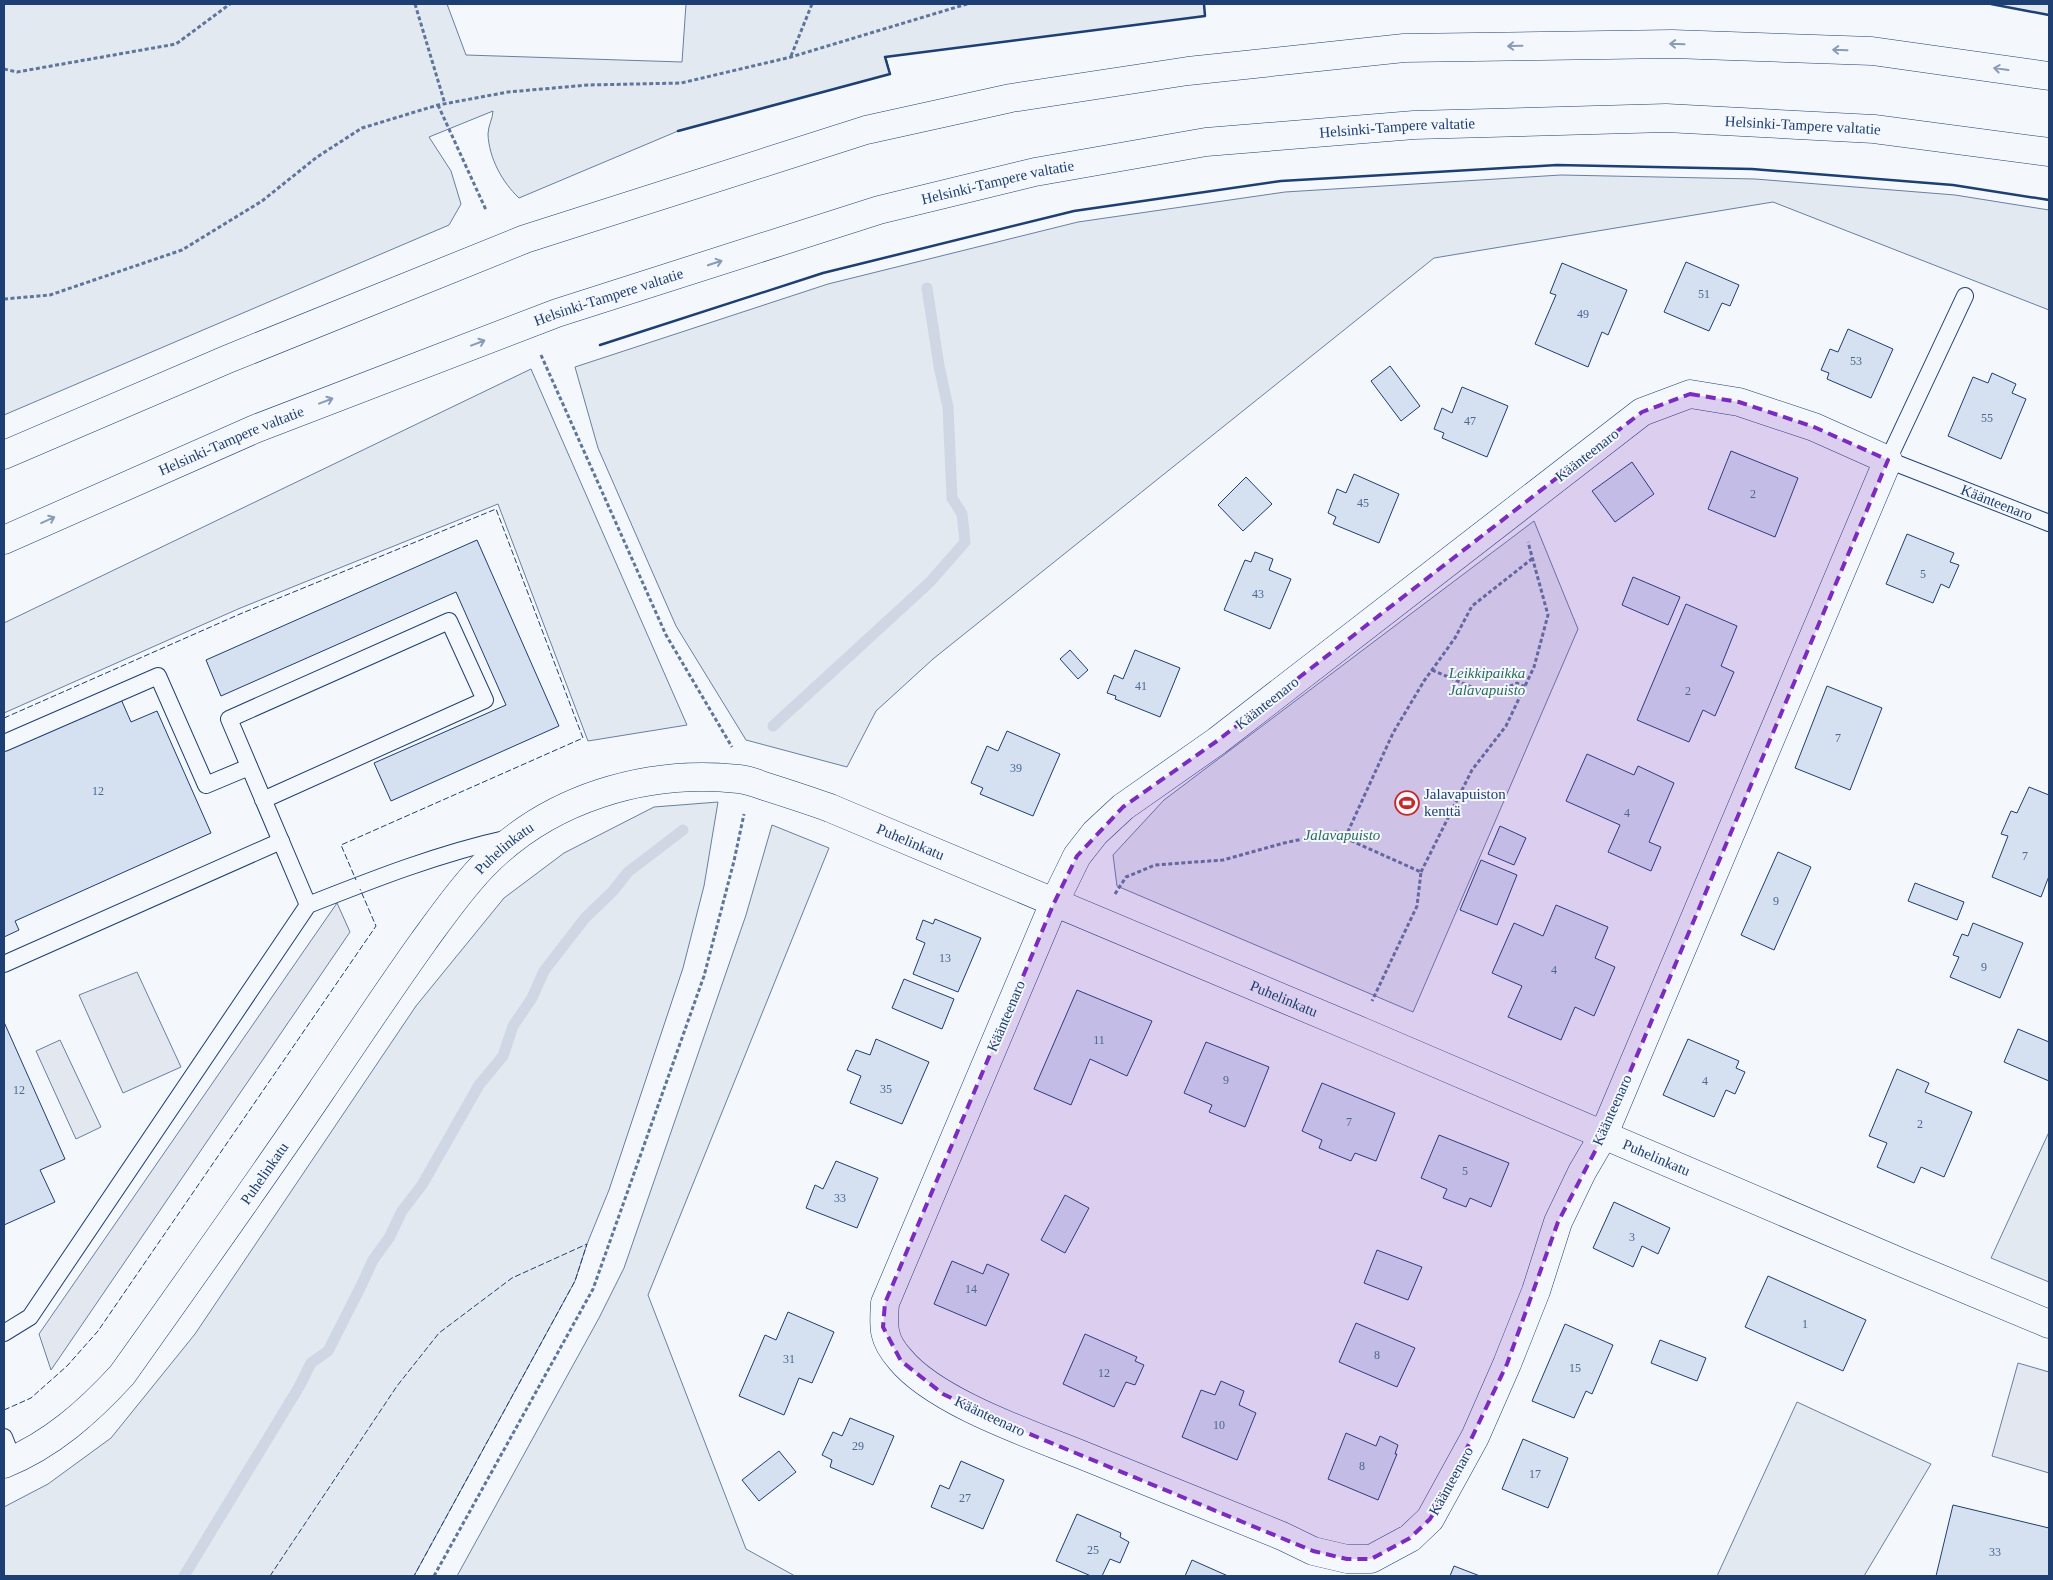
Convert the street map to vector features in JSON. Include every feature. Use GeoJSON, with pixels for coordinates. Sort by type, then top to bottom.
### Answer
{"type":"FeatureCollection","features":[{"type":"Feature","properties":{"kind":"main road"},"geometry":{"type":"LineString","coordinates":[[4,455],[228,359],[525,239],[866,130],[1011,98],[1188,71],[1404,48],[1672,44],[1872,51],[2049,76]]}},
{"type":"Feature","properties":{"kind":"main road","name":"Helsinki-Tampere valtatie"},"geometry":{"type":"LineString","coordinates":[[4,540],[255,429],[557,313],[879,210],[1035,172],[1206,142],[1414,125],[1666,118],[1874,129],[2049,152]]}},
{"type":"Feature","properties":{"kind":"main road","name":"Käänteenaro"},"geometry":{"type":"LineString","coordinates":[[1690,394],[1739,402],[1814,427],[1888,460],[1603,1136],[1582,1172],[1558,1222],[1536,1291],[1508,1364],[1475,1437],[1430,1519],[1410,1538],[1371,1559],[1347,1559],[1313,1551],[1282,1536],[1004,1423],[943,1394],[921,1379],[900,1360],[888,1344],[883,1327],[885,1303],[1054,903],[1077,856],[1095,832],[1123,807],[1218,741],[1519,507],[1642,412],[1690,394]]}},
{"type":"Feature","properties":{"kind":"main road","name":"Puhelinkatu"},"geometry":{"type":"LineString","coordinates":[[7,1454],[58,1434],[92,1408],[122,1376],[320,1092],[385,995],[444,912],[483,866],[518,836],[557,811],[593,795],[654,780],[686,777],[742,779],[830,808],[2049,1324]]}},
{"type":"Feature","properties":{"kind":"lane"},"geometry":{"type":"LineString","coordinates":[[1888,460],[1965,296]]}},
{"type":"Feature","properties":{"kind":"lane","name":"Käänteenaro"},"geometry":{"type":"LineString","coordinates":[[1888,460],[2049,523]]}},
{"type":"Feature","properties":{"kind":"lane"},"geometry":{"type":"LineString","coordinates":[[263,800],[484,700],[449,621],[228,719],[308,905]]}},
{"type":"Feature","properties":{"kind":"lane"},"geometry":{"type":"LineString","coordinates":[[4,743],[158,676],[206,785],[249,767]]}},
{"type":"Feature","properties":{"kind":"lane"},"geometry":{"type":"LineString","coordinates":[[4,1333],[30,1317],[308,905],[462,848],[518,836]]}},
{"type":"Feature","properties":{"kind":"lane"},"geometry":{"type":"LineString","coordinates":[[4,964],[281,841]]}},
{"type":"Feature","properties":{"kind":"path"},"geometry":{"type":"LineString","coordinates":[[4,69],[17,72],[176,44],[230,4]]}},
{"type":"Feature","properties":{"kind":"path"},"geometry":{"type":"LineString","coordinates":[[415,4],[445,104]]}},
{"type":"Feature","properties":{"kind":"path"},"geometry":{"type":"LineString","coordinates":[[791,57],[812,4]]}},
{"type":"Feature","properties":{"kind":"path"},"geometry":{"type":"LineString","coordinates":[[4,299],[50,295],[182,250],[262,201],[317,157],[362,128],[438,105],[508,92],[579,86],[681,83],[791,57],[967,4]]}},
{"type":"Feature","properties":{"kind":"path"},"geometry":{"type":"LineString","coordinates":[[438,105],[486,210]]}},
{"type":"Feature","properties":{"kind":"path"},"geometry":{"type":"LineString","coordinates":[[541,354],[666,635],[736,754]]}},
{"type":"Feature","properties":{"kind":"path"},"geometry":{"type":"LineString","coordinates":[[1375,996],[1417,906],[1421,872],[1472,770],[1506,726],[1534,667],[1548,615],[1519,507]]}},
{"type":"Feature","properties":{"kind":"path"},"geometry":{"type":"LineString","coordinates":[[1345,838],[1393,733],[1432,670],[1455,638],[1472,606],[1533,558]]}},
{"type":"Feature","properties":{"kind":"path"},"geometry":{"type":"LineString","coordinates":[[1432,670],[1490,695],[1517,683],[1525,686]]}},
{"type":"Feature","properties":{"kind":"path"},"geometry":{"type":"LineString","coordinates":[[434,1576],[593,1289],[704,976],[744,816]]}},
{"type":"Feature","properties":{"kind":"path"},"geometry":{"type":"LineString","coordinates":[[1112,898],[1126,877],[1155,865],[1223,860],[1284,843],[1336,832],[1345,838],[1421,872]]}},
{"type":"Feature","properties":{"kind":"highlighted area"},"geometry":{"type":"Polygon","coordinates":[[[1690,394],[1739,402],[1814,427],[1888,460],[1603,1136],[1558,1222],[1507,1364],[1444,1496],[1430,1519],[1410,1538],[1371,1559],[1347,1559],[1313,1551],[1003,1423],[943,1394],[901,1361],[883,1327],[885,1303],[1054,903],[1077,856],[1123,807],[1217,741],[1642,412],[1690,394]]]}},
{"type":"Feature","properties":{"kind":"green space"},"geometry":{"type":"Polygon","coordinates":[[[4,4],[447,4],[466,55],[682,62],[686,4],[1204,4],[1205,16],[886,57],[890,74],[678,131],[519,198],[502,177],[491,152],[488,134],[493,111],[429,137],[451,171],[461,204],[449,225],[4,415],[4,4]]]}},
{"type":"Feature","properties":{"kind":"green space"},"geometry":{"type":"Polygon","coordinates":[[[1991,4],[2049,4],[2049,15],[1991,4]]]}},
{"type":"Feature","properties":{"kind":"green space"},"geometry":{"type":"Polygon","coordinates":[[[1561,175],[1755,179],[1955,195],[2049,210],[2049,310],[1773,202],[1434,258],[933,659],[876,711],[847,767],[746,740],[676,626],[598,448],[575,367],[828,284],[1078,222],[1285,192],[1561,175]]]}},
{"type":"Feature","properties":{"kind":"green space"},"geometry":{"type":"Polygon","coordinates":[[[531,369],[687,725],[588,741],[498,504],[238,609],[4,713],[4,623],[531,369]]]}},
{"type":"Feature","properties":{"kind":"green space","name":"Jalavapuisto"},"geometry":{"type":"Polygon","coordinates":[[[1534,521],[1578,629],[1413,1012],[1117,886],[1113,855],[1164,800],[1534,521]]]}},
{"type":"Feature","properties":{"kind":"green space"},"geometry":{"type":"Polygon","coordinates":[[[718,802],[704,886],[683,968],[609,1190],[587,1244],[575,1281],[414,1576],[4,1576],[4,1507],[48,1484],[111,1438],[195,1334],[416,1006],[504,898],[564,853],[654,807],[718,802]]]}},
{"type":"Feature","properties":{"kind":"green space"},"geometry":{"type":"Polygon","coordinates":[[[772,825],[829,848],[648,1295],[746,1549],[795,1576],[457,1576],[599,1318],[624,1268],[746,915],[772,825]]]}},
{"type":"Feature","properties":{"kind":"green space"},"geometry":{"type":"Polygon","coordinates":[[[2049,1132],[2049,1282],[1991,1258],[2049,1132]]]}},
{"type":"Feature","properties":{"kind":"green space"},"geometry":{"type":"Polygon","coordinates":[[[1797,1402],[1931,1464],[1864,1576],[1717,1576],[1797,1402]]]}},
{"type":"Feature","properties":{"kind":"shaded area"},"geometry":{"type":"Polygon","coordinates":[[[337,903],[350,932],[51,1370],[39,1334],[337,903]]]}},
{"type":"Feature","properties":{"kind":"shaded area"},"geometry":{"type":"Polygon","coordinates":[[[137,972],[181,1067],[123,1093],[79,995],[137,972]]]}},
{"type":"Feature","properties":{"kind":"shaded area"},"geometry":{"type":"Polygon","coordinates":[[[60,1040],[101,1127],[76,1139],[36,1051],[60,1040]]]}},
{"type":"Feature","properties":{"kind":"shaded area"},"geometry":{"type":"Polygon","coordinates":[[[2018,1363],[2049,1372],[2049,1473],[1992,1456],[2018,1363]]]}},
{"type":"Feature","properties":{"kind":"building"},"geometry":{"type":"Polygon","coordinates":[[[1686,262],[1739,285],[1730,306],[1722,303],[1709,331],[1664,312],[1686,262]]]}},
{"type":"Feature","properties":{"kind":"building"},"geometry":{"type":"Polygon","coordinates":[[[1562,263],[1627,290],[1608,335],[1602,332],[1588,367],[1535,344],[1556,295],[1550,293],[1562,263]]]}},
{"type":"Feature","properties":{"kind":"building"},"geometry":{"type":"Polygon","coordinates":[[[1848,329],[1893,349],[1871,398],[1827,379],[1829,373],[1821,370],[1830,349],[1838,352],[1848,329]]]}},
{"type":"Feature","properties":{"kind":"building"},"geometry":{"type":"Polygon","coordinates":[[[1390,366],[1420,406],[1401,421],[1371,381],[1390,366]]]}},
{"type":"Feature","properties":{"kind":"building"},"geometry":{"type":"Polygon","coordinates":[[[1992,373],[2016,384],[2012,393],[2026,399],[2001,459],[1948,436],[1973,377],[1988,383],[1992,373]]]}},
{"type":"Feature","properties":{"kind":"building"},"geometry":{"type":"Polygon","coordinates":[[[1462,387],[1508,406],[1487,457],[1442,438],[1444,433],[1434,429],[1442,408],[1452,413],[1462,387]]]}},
{"type":"Feature","properties":{"kind":"building"},"geometry":{"type":"Polygon","coordinates":[[[1731,451],[1798,478],[1775,537],[1708,509],[1731,451]]]}},
{"type":"Feature","properties":{"kind":"building"},"geometry":{"type":"Polygon","coordinates":[[[1632,462],[1654,494],[1615,522],[1592,491],[1632,462]]]}},
{"type":"Feature","properties":{"kind":"building"},"geometry":{"type":"Polygon","coordinates":[[[1354,474],[1399,494],[1379,543],[1333,524],[1336,517],[1328,513],[1337,489],[1346,493],[1354,474]]]}},
{"type":"Feature","properties":{"kind":"building"},"geometry":{"type":"Polygon","coordinates":[[[1246,477],[1272,504],[1243,531],[1218,505],[1246,477]]]}},
{"type":"Feature","properties":{"kind":"building"},"geometry":{"type":"Polygon","coordinates":[[[1907,534],[1954,553],[1950,562],[1959,565],[1949,588],[1941,584],[1933,603],[1886,584],[1907,534]]]}},
{"type":"Feature","properties":{"kind":"building"},"geometry":{"type":"Polygon","coordinates":[[[477,540],[559,726],[391,801],[374,763],[506,705],[456,592],[221,696],[206,660],[477,540]]]}},
{"type":"Feature","properties":{"kind":"building"},"geometry":{"type":"Polygon","coordinates":[[[1255,552],[1273,559],[1269,570],[1291,579],[1270,629],[1224,610],[1245,560],[1251,562],[1255,552]]]}},
{"type":"Feature","properties":{"kind":"building"},"geometry":{"type":"Polygon","coordinates":[[[1633,577],[1680,597],[1668,625],[1622,605],[1633,577]]]}},
{"type":"Feature","properties":{"kind":"building"},"geometry":{"type":"Polygon","coordinates":[[[1686,604],[1737,626],[1721,666],[1734,672],[1715,716],[1703,710],[1689,742],[1637,720],[1686,604]]]}},
{"type":"Feature","properties":{"kind":"building"},"geometry":{"type":"Polygon","coordinates":[[[1070,650],[1088,670],[1078,679],[1060,659],[1070,650]]]}},
{"type":"Feature","properties":{"kind":"building"},"geometry":{"type":"Polygon","coordinates":[[[1135,650],[1180,668],[1160,717],[1115,699],[1116,696],[1107,693],[1114,675],[1123,679],[1135,650]]]}},
{"type":"Feature","properties":{"kind":"building"},"geometry":{"type":"Polygon","coordinates":[[[1827,686],[1882,708],[1850,790],[1795,768],[1827,686]]]}},
{"type":"Feature","properties":{"kind":"building"},"geometry":{"type":"Polygon","coordinates":[[[120,697],[131,722],[157,711],[211,833],[15,921],[19,930],[4,937],[4,749],[120,697]]]}},
{"type":"Feature","properties":{"kind":"building"},"geometry":{"type":"Polygon","coordinates":[[[1007,731],[1060,754],[1033,816],[980,794],[983,788],[971,783],[987,746],[998,751],[1007,731]]]}},
{"type":"Feature","properties":{"kind":"building"},"geometry":{"type":"Polygon","coordinates":[[[1587,754],[1634,775],[1638,766],[1674,783],[1649,842],[1661,847],[1651,871],[1608,852],[1620,825],[1566,801],[1587,754]]]}},
{"type":"Feature","properties":{"kind":"building"},"geometry":{"type":"Polygon","coordinates":[[[2029,787],[2049,795],[2049,876],[2041,897],[1992,877],[2008,836],[2001,834],[2011,811],[2017,813],[2029,787]]]}},
{"type":"Feature","properties":{"kind":"building"},"geometry":{"type":"Polygon","coordinates":[[[1500,826],[1526,838],[1514,865],[1488,854],[1500,826]]]}},
{"type":"Feature","properties":{"kind":"building"},"geometry":{"type":"Polygon","coordinates":[[[1778,852],[1811,867],[1774,950],[1741,935],[1778,852]]]}},
{"type":"Feature","properties":{"kind":"building"},"geometry":{"type":"Polygon","coordinates":[[[1481,860],[1517,875],[1497,925],[1460,910],[1481,860]]]}},
{"type":"Feature","properties":{"kind":"building"},"geometry":{"type":"Polygon","coordinates":[[[1915,883],[1964,902],[1957,920],[1908,901],[1915,883]]]}},
{"type":"Feature","properties":{"kind":"building"},"geometry":{"type":"Polygon","coordinates":[[[1556,905],[1608,927],[1595,958],[1615,967],[1594,1016],[1575,1007],[1561,1040],[1508,1017],[1522,986],[1492,973],[1514,923],[1543,936],[1556,905]]]}},
{"type":"Feature","properties":{"kind":"building"},"geometry":{"type":"Polygon","coordinates":[[[935,919],[981,938],[958,992],[913,974],[925,943],[916,939],[923,920],[933,924],[935,919]]]}},
{"type":"Feature","properties":{"kind":"building"},"geometry":{"type":"Polygon","coordinates":[[[1973,923],[2023,943],[2000,998],[1950,977],[1959,957],[1953,955],[1962,934],[1968,936],[1973,923]]]}},
{"type":"Feature","properties":{"kind":"building"},"geometry":{"type":"Polygon","coordinates":[[[904,979],[954,999],[942,1029],[892,1008],[904,979]]]}},
{"type":"Feature","properties":{"kind":"building"},"geometry":{"type":"Polygon","coordinates":[[[1077,990],[1152,1021],[1127,1076],[1090,1059],[1071,1105],[1034,1089],[1077,990]]]}},
{"type":"Feature","properties":{"kind":"building"},"geometry":{"type":"Polygon","coordinates":[[[4,1022],[65,1159],[40,1170],[55,1202],[4,1225],[4,1022]]]}},
{"type":"Feature","properties":{"kind":"building"},"geometry":{"type":"Polygon","coordinates":[[[2018,1029],[2049,1042],[2049,1081],[2004,1062],[2018,1029]]]}},
{"type":"Feature","properties":{"kind":"building"},"geometry":{"type":"Polygon","coordinates":[[[876,1039],[929,1062],[902,1124],[850,1103],[861,1076],[847,1070],[856,1050],[870,1055],[876,1039]]]}},
{"type":"Feature","properties":{"kind":"building"},"geometry":{"type":"Polygon","coordinates":[[[1688,1039],[1739,1061],[1736,1068],[1745,1072],[1735,1094],[1726,1090],[1714,1117],[1663,1095],[1688,1039]]]}},
{"type":"Feature","properties":{"kind":"building"},"geometry":{"type":"Polygon","coordinates":[[[1206,1042],[1269,1067],[1245,1127],[1209,1112],[1212,1105],[1184,1093],[1206,1042]]]}},
{"type":"Feature","properties":{"kind":"building"},"geometry":{"type":"Polygon","coordinates":[[[1897,1069],[1929,1083],[1925,1092],[1972,1112],[1944,1177],[1921,1167],[1914,1183],[1877,1167],[1887,1143],[1869,1136],[1897,1069]]]}},
{"type":"Feature","properties":{"kind":"building"},"geometry":{"type":"Polygon","coordinates":[[[1322,1083],[1395,1113],[1376,1161],[1355,1153],[1351,1161],[1319,1148],[1322,1140],[1302,1131],[1322,1083]]]}},
{"type":"Feature","properties":{"kind":"building"},"geometry":{"type":"Polygon","coordinates":[[[1439,1135],[1509,1163],[1491,1207],[1470,1198],[1466,1207],[1443,1198],[1447,1189],[1421,1178],[1439,1135]]]}},
{"type":"Feature","properties":{"kind":"building"},"geometry":{"type":"Polygon","coordinates":[[[836,1161],[878,1178],[857,1228],[806,1208],[815,1185],[823,1189],[836,1161]]]}},
{"type":"Feature","properties":{"kind":"building"},"geometry":{"type":"Polygon","coordinates":[[[1065,1195],[1089,1208],[1065,1253],[1041,1240],[1065,1195]]]}},
{"type":"Feature","properties":{"kind":"building"},"geometry":{"type":"Polygon","coordinates":[[[1614,1202],[1670,1228],[1658,1254],[1642,1246],[1633,1267],[1593,1248],[1614,1202]]]}},
{"type":"Feature","properties":{"kind":"building"},"geometry":{"type":"Polygon","coordinates":[[[1377,1250],[1422,1267],[1408,1300],[1364,1283],[1377,1250]]]}},
{"type":"Feature","properties":{"kind":"building"},"geometry":{"type":"Polygon","coordinates":[[[952,1261],[983,1274],[987,1264],[1009,1274],[986,1326],[934,1304],[952,1261]]]}},
{"type":"Feature","properties":{"kind":"building"},"geometry":{"type":"Polygon","coordinates":[[[1768,1276],[1866,1320],[1843,1371],[1745,1327],[1768,1276]]]}},
{"type":"Feature","properties":{"kind":"building"},"geometry":{"type":"Polygon","coordinates":[[[788,1312],[834,1332],[812,1383],[799,1378],[784,1415],[739,1396],[765,1335],[776,1340],[788,1312]]]}},
{"type":"Feature","properties":{"kind":"building"},"geometry":{"type":"Polygon","coordinates":[[[1356,1323],[1415,1348],[1397,1387],[1339,1362],[1356,1323]]]}},
{"type":"Feature","properties":{"kind":"building"},"geometry":{"type":"Polygon","coordinates":[[[1565,1324],[1613,1345],[1592,1394],[1586,1391],[1574,1418],[1532,1401],[1565,1324]]]}},
{"type":"Feature","properties":{"kind":"building"},"geometry":{"type":"Polygon","coordinates":[[[1085,1334],[1137,1357],[1135,1361],[1144,1365],[1135,1385],[1126,1382],[1114,1407],[1063,1384],[1085,1334]]]}},
{"type":"Feature","properties":{"kind":"building"},"geometry":{"type":"Polygon","coordinates":[[[1660,1340],[1706,1358],[1697,1381],[1651,1363],[1660,1340]]]}},
{"type":"Feature","properties":{"kind":"building"},"geometry":{"type":"Polygon","coordinates":[[[1221,1381],[1244,1391],[1239,1405],[1256,1413],[1237,1460],[1182,1437],[1201,1390],[1215,1395],[1221,1381]]]}},
{"type":"Feature","properties":{"kind":"building"},"geometry":{"type":"Polygon","coordinates":[[[850,1418],[894,1436],[873,1485],[830,1467],[832,1460],[822,1455],[833,1432],[842,1436],[850,1418]]]}},
{"type":"Feature","properties":{"kind":"building"},"geometry":{"type":"Polygon","coordinates":[[[1346,1433],[1376,1446],[1380,1436],[1398,1445],[1395,1454],[1397,1454],[1378,1500],[1328,1479],[1346,1433]]]}},
{"type":"Feature","properties":{"kind":"building"},"geometry":{"type":"Polygon","coordinates":[[[1523,1439],[1568,1458],[1548,1508],[1502,1489],[1523,1439]]]}},
{"type":"Feature","properties":{"kind":"building"},"geometry":{"type":"Polygon","coordinates":[[[779,1451],[796,1472],[759,1501],[742,1480],[779,1451]]]}},
{"type":"Feature","properties":{"kind":"building"},"geometry":{"type":"Polygon","coordinates":[[[961,1461],[1004,1480],[983,1529],[931,1507],[940,1485],[949,1489],[961,1461]]]}},
{"type":"Feature","properties":{"kind":"building"},"geometry":{"type":"Polygon","coordinates":[[[1953,1505],[2049,1528],[2049,1576],[1936,1576],[1953,1505]]]}},
{"type":"Feature","properties":{"kind":"building"},"geometry":{"type":"Polygon","coordinates":[[[1077,1514],[1121,1533],[1120,1537],[1129,1542],[1120,1563],[1110,1559],[1102,1576],[1091,1576],[1056,1561],[1077,1514]]]}},
{"type":"Feature","properties":{"kind":"building"},"geometry":{"type":"Polygon","coordinates":[[[1192,1560],[1228,1576],[1185,1576],[1192,1560]]]}},
{"type":"Feature","properties":{"kind":"building"},"geometry":{"type":"Polygon","coordinates":[[[1454,1566],[1480,1576],[1450,1576],[1454,1566]]]}},
{"type":"Feature","properties":{"kind":"waterway"},"geometry":{"type":"LineString","coordinates":[[773,726],[930,582],[965,542],[962,514],[952,498],[948,407],[939,366],[927,288]]}},
{"type":"Feature","properties":{"kind":"waterway"},"geometry":{"type":"LineString","coordinates":[[184,1576],[299,1387],[311,1363],[328,1351],[373,1260],[389,1238],[402,1211],[422,1185],[479,1085],[503,1056],[513,1026],[532,998],[544,971],[585,918],[613,891],[628,872],[683,830]]}},
{"type":"Feature","properties":{"kind":"fence"},"geometry":{"type":"LineString","coordinates":[[4,718],[240,614],[496,509],[583,738],[341,845],[356,880]]}},
{"type":"Feature","properties":{"kind":"fence"},"geometry":{"type":"LineString","coordinates":[[4,1410],[31,1398],[67,1366],[98,1331],[376,926],[360,889]]}},
{"type":"Feature","properties":{"kind":"fence"},"geometry":{"type":"LineString","coordinates":[[270,1576],[397,1386],[439,1333],[512,1278],[587,1244],[575,1281],[414,1576]]}},
{"type":"Feature","properties":{"kind":"wall"},"geometry":{"type":"LineString","coordinates":[[678,131],[890,74],[885,57],[1205,16],[1204,4]]}},
{"type":"Feature","properties":{"kind":"wall"},"geometry":{"type":"LineString","coordinates":[[1991,4],[2049,15]]}},
{"type":"Feature","properties":{"kind":"wall"},"geometry":{"type":"LineString","coordinates":[[600,345],[823,273],[1074,211],[1281,181],[1557,165],[1752,169],[1953,185],[2049,200]]}},
{"type":"Feature","properties":{"kind":"place","name":"Jalavapuiston kenttä"},"geometry":{"type":"Point","coordinates":[1407,803]}},
{"type":"Feature","properties":{"kind":"park label","name":"Leikkipaikka Jalavapuisto"},"geometry":{"type":"Point","coordinates":[1487,682]}}]}
